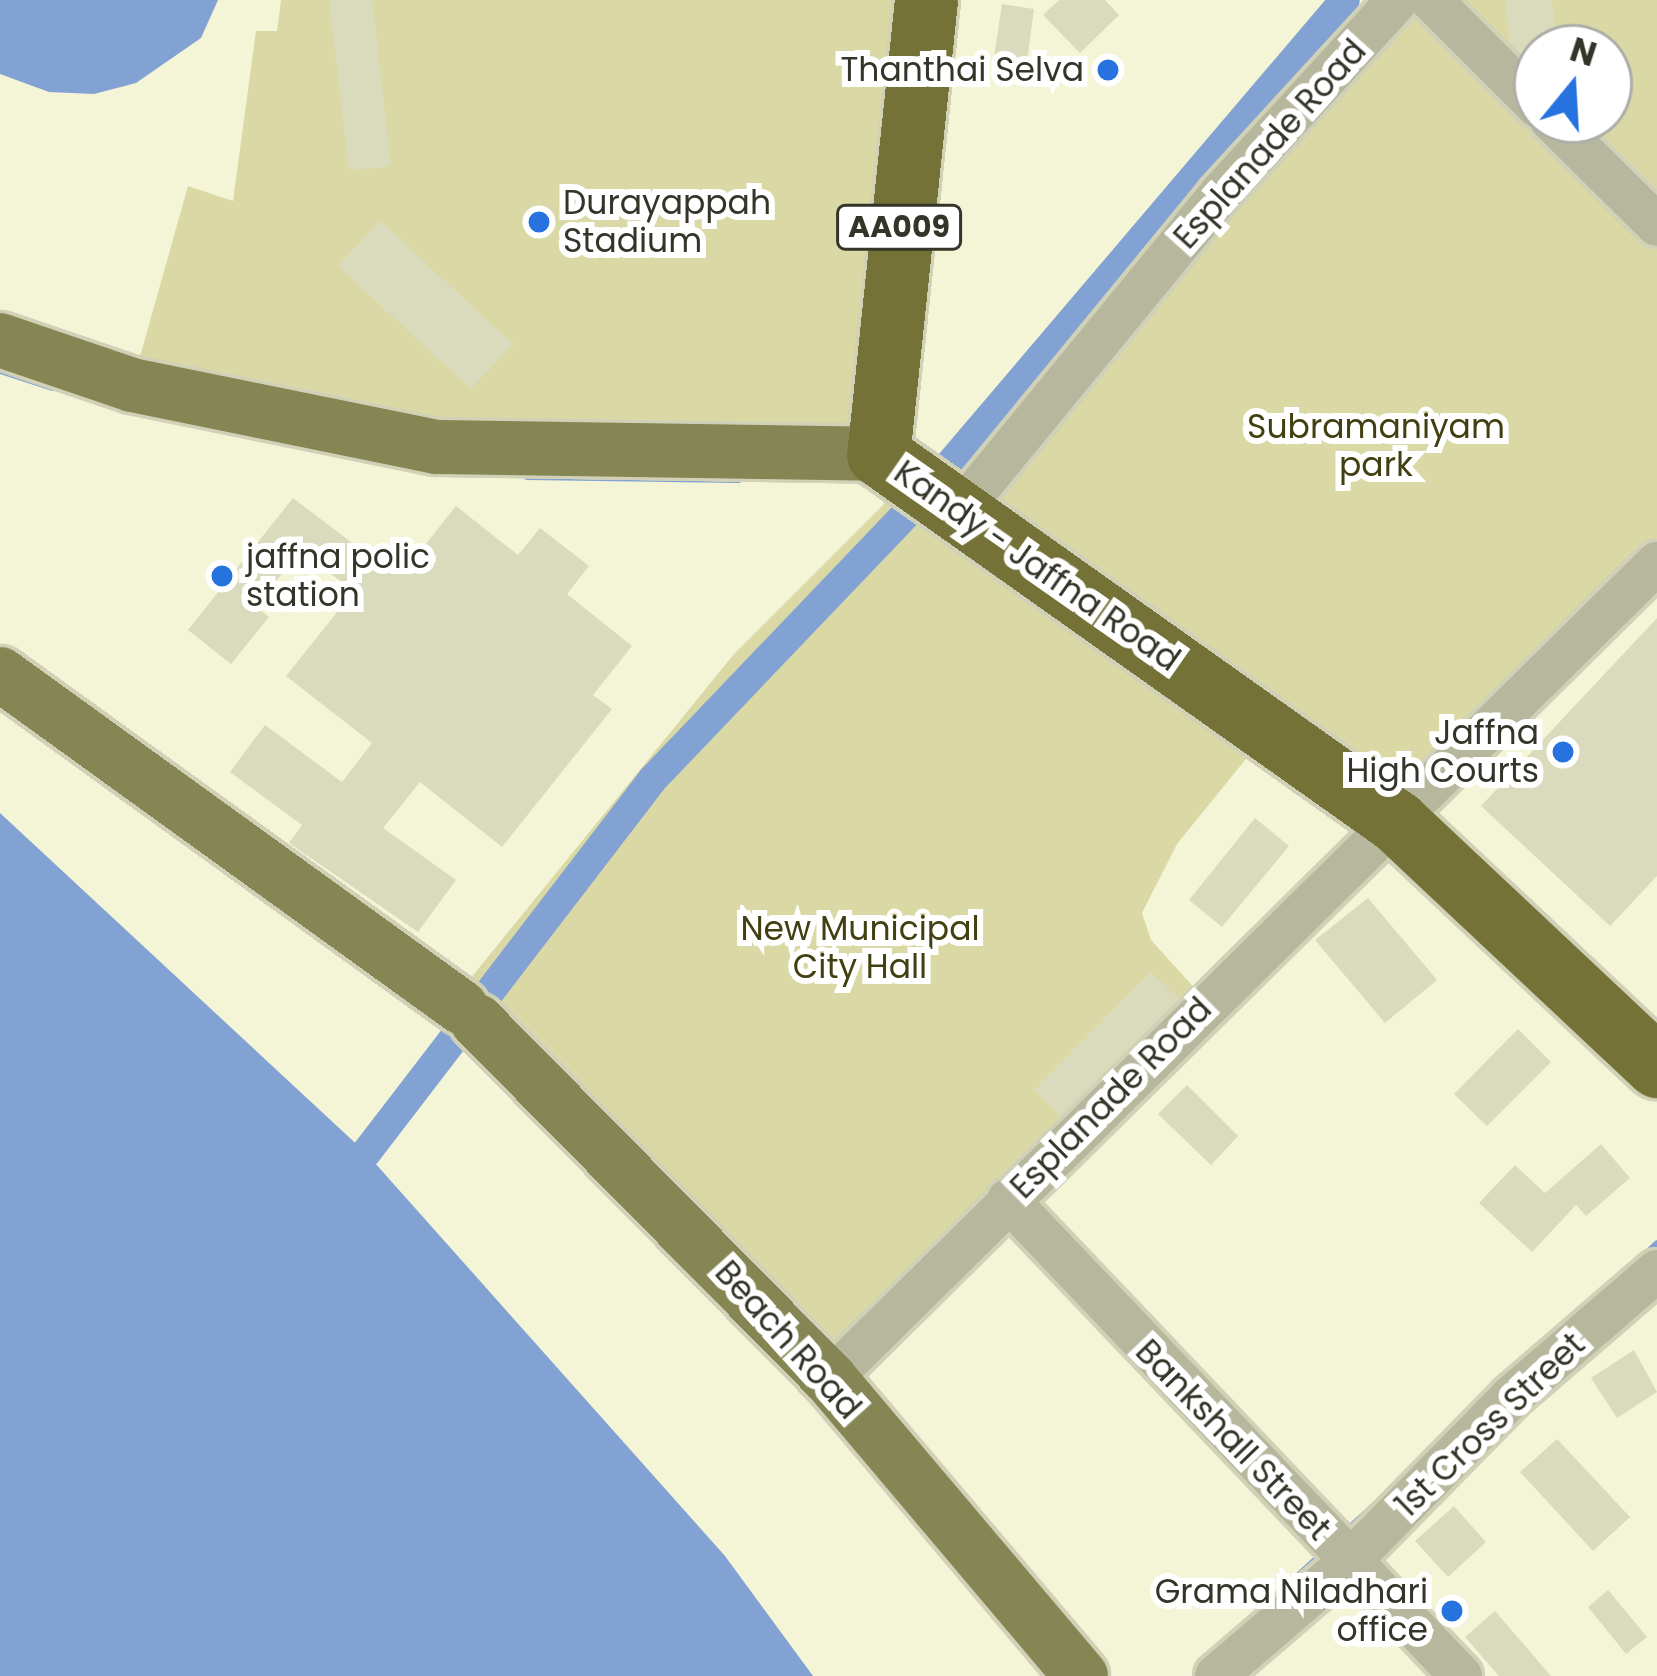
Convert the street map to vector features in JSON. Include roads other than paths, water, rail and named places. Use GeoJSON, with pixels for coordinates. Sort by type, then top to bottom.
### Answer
{"type":"FeatureCollection","features":[{"type":"Feature","properties":{"kind":"highway","name":"AA009"},"geometry":{"type":"LineString","coordinates":[[878,454],[926,0]]}},
{"type":"Feature","properties":{"kind":"highway","name":"Kandy - Jaffna Road"},"geometry":{"type":"LineString","coordinates":[[878,454],[1397,822],[1657,1066]]}},
{"type":"Feature","properties":{"kind":"main road","name":"Kandy - Jaffna Road"},"geometry":{"type":"LineString","coordinates":[[0,340],[132,385],[436,447],[878,454]]}},
{"type":"Feature","properties":{"kind":"main road","name":"Beach Road"},"geometry":{"type":"LineString","coordinates":[[0,674],[469,1014],[830,1379],[1081,1676]]}},
{"type":"Feature","properties":{"kind":"street","name":"Esplanade Road"},"geometry":{"type":"LineString","coordinates":[[959,512],[1220,194],[1398,0]]}},
{"type":"Feature","properties":{"kind":"street"},"geometry":{"type":"LineString","coordinates":[[1431,0],[1513,82]]}},
{"type":"Feature","properties":{"kind":"street"},"geometry":{"type":"LineString","coordinates":[[1576,144],[1657,225]]}},
{"type":"Feature","properties":{"kind":"street","name":"Esplanade Road"},"geometry":{"type":"LineString","coordinates":[[830,1379],[1657,563]]}},
{"type":"Feature","properties":{"kind":"street","name":"Bankshall Street"},"geometry":{"type":"LineString","coordinates":[[1008,1200],[1461,1676]]}},
{"type":"Feature","properties":{"kind":"street","name":"1st Cross Street"},"geometry":{"type":"LineString","coordinates":[[1216,1676],[1350,1561],[1511,1397],[1657,1271]]}},
{"type":"Feature","properties":{"kind":"water"},"geometry":{"type":"Polygon","coordinates":[[[0,0],[218,0],[201,38],[136,83],[94,94],[49,92],[0,74],[0,0]]]}},
{"type":"Feature","properties":{"kind":"water"},"geometry":{"type":"Polygon","coordinates":[[[0,813],[366,1153],[725,1556],[813,1676],[0,1676],[0,813]]]}},
{"type":"Feature","properties":{"kind":"waterway"},"geometry":{"type":"LineString","coordinates":[[366,1153],[652,780],[917,503],[1345,0]]}},
{"type":"Feature","properties":{"kind":"waterway"},"geometry":{"type":"LineString","coordinates":[[0,369],[52,386]]}},
{"type":"Feature","properties":{"kind":"waterway"},"geometry":{"type":"LineString","coordinates":[[527,475],[738,478]]}},
{"type":"Feature","properties":{"kind":"waterway"},"geometry":{"type":"LineString","coordinates":[[1639,1261],[1657,1244]]}},
{"type":"Feature","properties":{"kind":"waterway"},"geometry":{"type":"LineString","coordinates":[[1344,1534],[1385,1496]]}},
{"type":"Feature","properties":{"kind":"waterway"},"geometry":{"type":"LineString","coordinates":[[1269,1603],[1328,1549]]}},
{"type":"Feature","properties":{"kind":"place","name":"Thanthai Selva"},"geometry":{"type":"Point","coordinates":[1108,70]}},
{"type":"Feature","properties":{"kind":"place","name":"Durayappah Stadium"},"geometry":{"type":"Point","coordinates":[539,222]}},
{"type":"Feature","properties":{"kind":"place","name":"jaffna polic station"},"geometry":{"type":"Point","coordinates":[222,576]}},
{"type":"Feature","properties":{"kind":"place","name":"Jaffna High Courts"},"geometry":{"type":"Point","coordinates":[1563,752]}},
{"type":"Feature","properties":{"kind":"place","name":"Grama Niladhari office"},"geometry":{"type":"Point","coordinates":[1452,1611]}},
{"type":"Feature","properties":{"kind":"park label","name":"Subramaniyam park"},"geometry":{"type":"Point","coordinates":[1376,446]}},
{"type":"Feature","properties":{"kind":"park label","name":"New Municipal City Hall"},"geometry":{"type":"Point","coordinates":[860,948]}}]}
